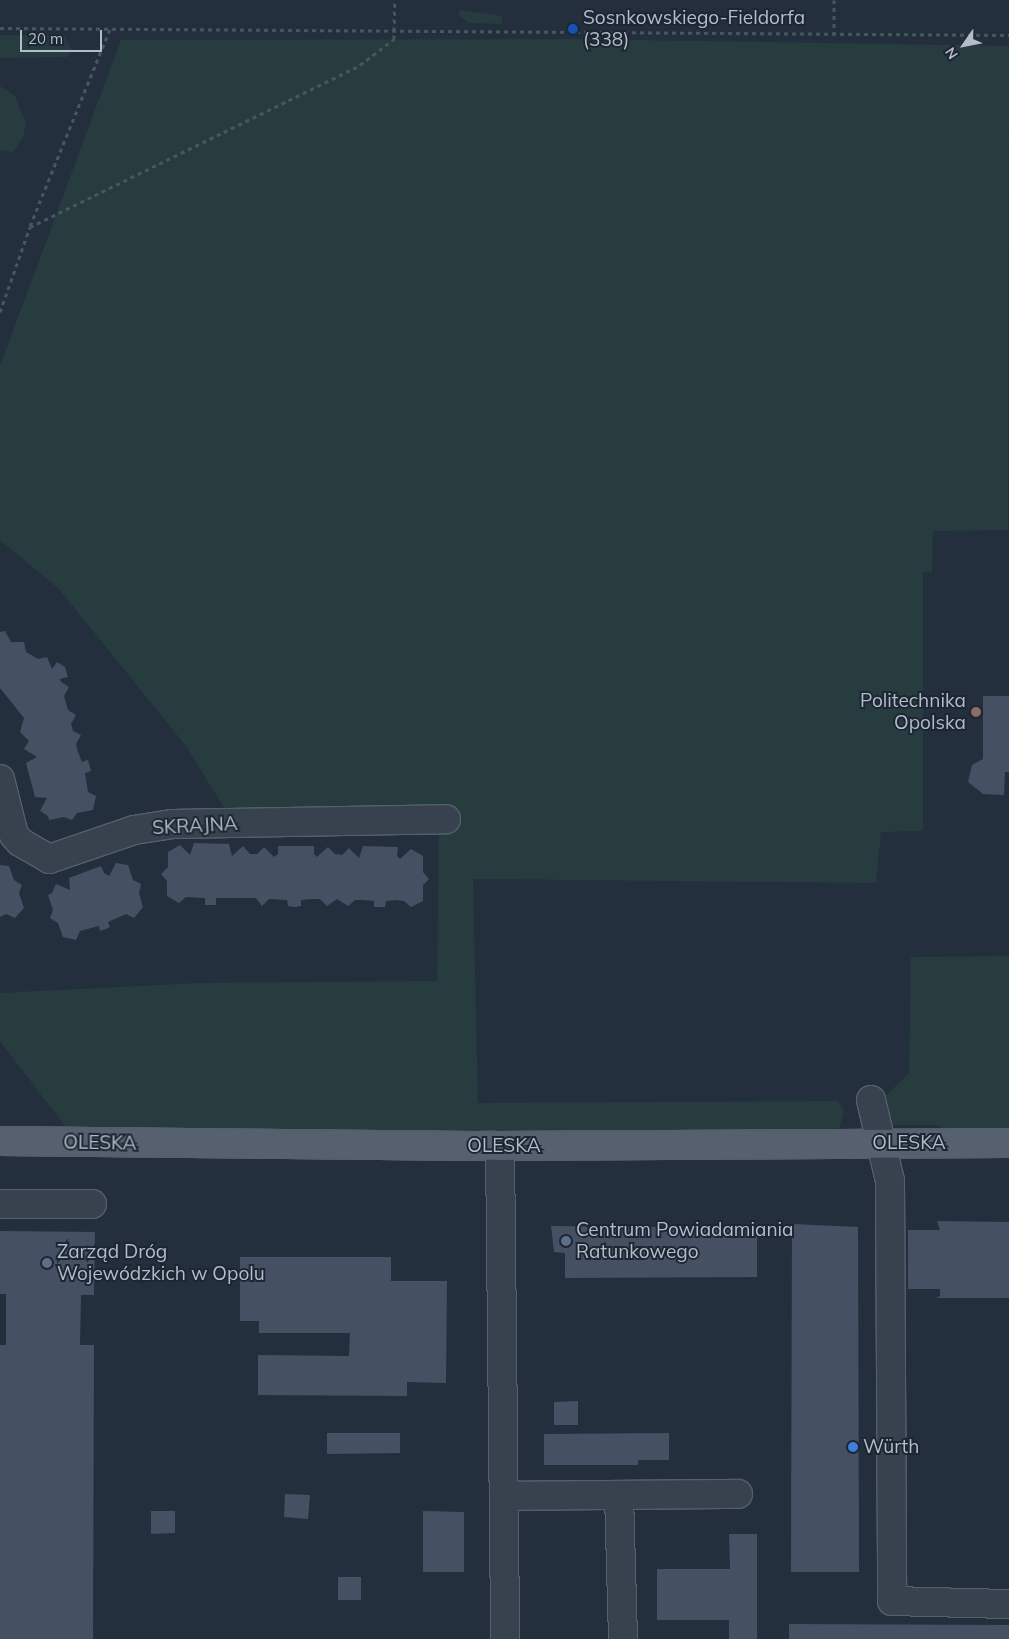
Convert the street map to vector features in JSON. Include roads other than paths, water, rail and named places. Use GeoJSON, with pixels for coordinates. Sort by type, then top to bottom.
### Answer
{"type":"FeatureCollection","features":[{"type":"Feature","properties":{"kind":"main road","name":"OLESKA"},"geometry":{"type":"LineString","coordinates":[[0,1141],[500,1146],[1009,1143]]}},
{"type":"Feature","properties":{"kind":"street","name":"SKRAJNA"},"geometry":{"type":"LineString","coordinates":[[0,779],[14,835],[20,842],[49,860],[134,830],[172,824],[446,819]]}},
{"type":"Feature","properties":{"kind":"street"},"geometry":{"type":"LineString","coordinates":[[871,1100],[890,1181],[892,1601],[1009,1604]]}},
{"type":"Feature","properties":{"kind":"street"},"geometry":{"type":"LineString","coordinates":[[500,1146],[505,1639]]}},
{"type":"Feature","properties":{"kind":"street"},"geometry":{"type":"LineString","coordinates":[[0,1204],[92,1204]]}},
{"type":"Feature","properties":{"kind":"street"},"geometry":{"type":"LineString","coordinates":[[504,1496],[738,1494]]}},
{"type":"Feature","properties":{"kind":"street"},"geometry":{"type":"LineString","coordinates":[[619,1495],[623,1639]]}},
{"type":"Feature","properties":{"kind":"place","name":"Sosnkowskiego-Fieldorfa (338)"},"geometry":{"type":"Point","coordinates":[573,29]}},
{"type":"Feature","properties":{"kind":"place","name":"Politechnika Opolska"},"geometry":{"type":"Point","coordinates":[976,712]}},
{"type":"Feature","properties":{"kind":"place","name":"Centrum Powiadamiania Ratunkowego"},"geometry":{"type":"Point","coordinates":[566,1241]}},
{"type":"Feature","properties":{"kind":"place","name":"Zarząd Dróg Wojewódzkich w Opolu"},"geometry":{"type":"Point","coordinates":[47,1263]}},
{"type":"Feature","properties":{"kind":"place","name":"Würth"},"geometry":{"type":"Point","coordinates":[853,1447]}}]}
